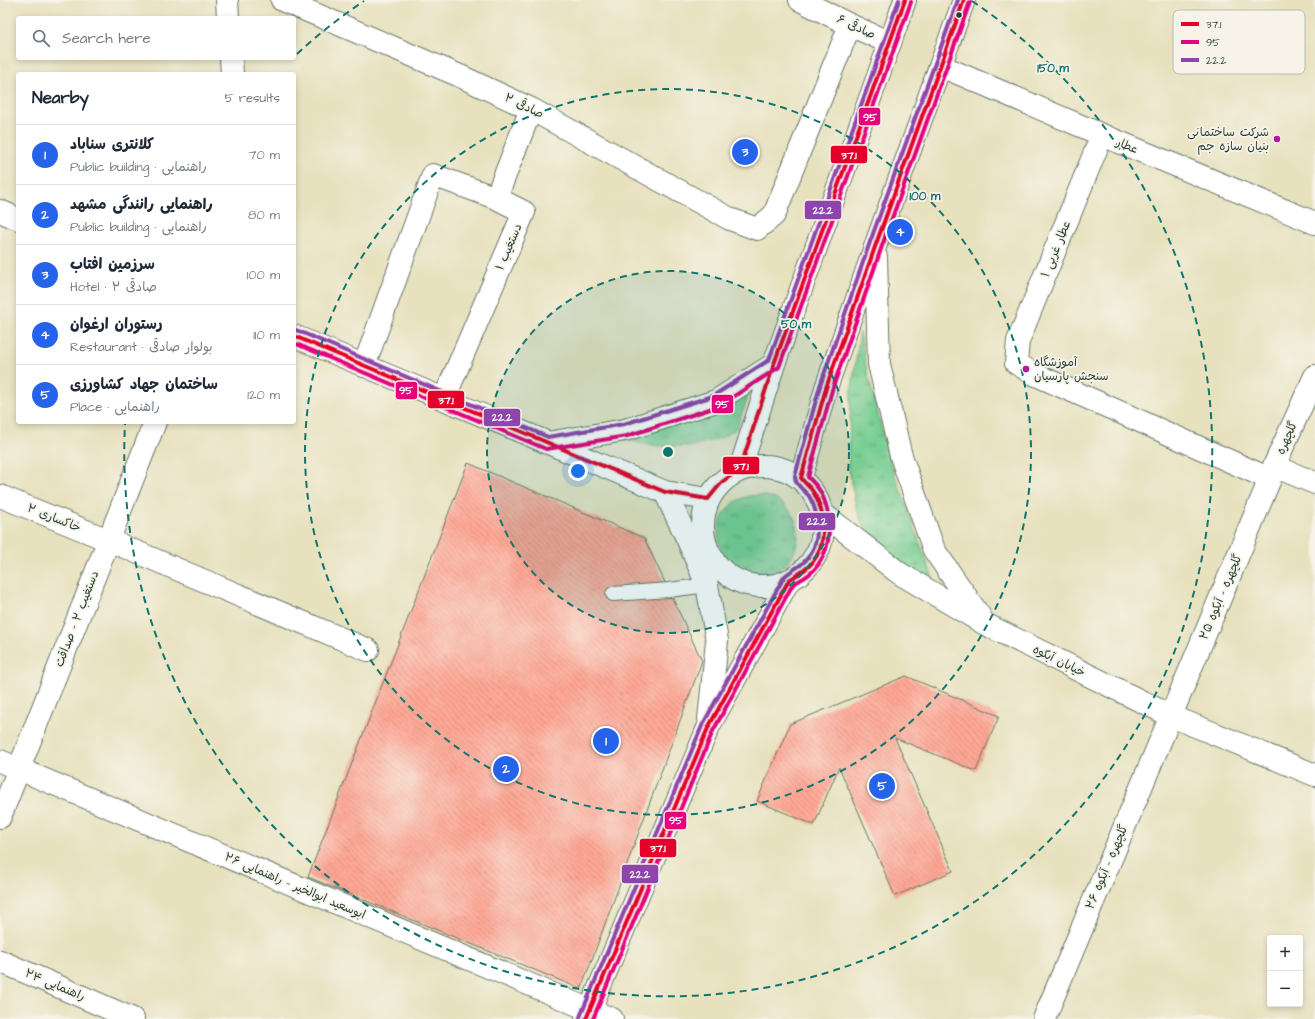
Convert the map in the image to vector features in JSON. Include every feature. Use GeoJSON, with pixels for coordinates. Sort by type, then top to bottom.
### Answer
{"type":"FeatureCollection","features":[{"type":"Feature","properties":{"kind":"street"},"geometry":{"type":"LineString","coordinates":[[227,0],[228,16]]}},
{"type":"Feature","properties":{"kind":"street","name":"صادقی ۲"},"geometry":{"type":"LineString","coordinates":[[282,0],[531,108],[730,219],[757,229],[774,215],[850,25]]}},
{"type":"Feature","properties":{"kind":"street","name":"صادقی ۶"},"geometry":{"type":"LineString","coordinates":[[800,0],[890,43]]}},
{"type":"Feature","properties":{"kind":"street"},"geometry":{"type":"LineString","coordinates":[[740,469],[774,364],[905,0]]}},
{"type":"Feature","properties":{"kind":"street"},"geometry":{"type":"LineString","coordinates":[[801,478],[826,388],[964,0]]}},
{"type":"Feature","properties":{"kind":"street"},"geometry":{"type":"LineString","coordinates":[[231,60],[232,72]]}},
{"type":"Feature","properties":{"kind":"street","name":"عطار"},"geometry":{"type":"LineString","coordinates":[[941,66],[1102,136],[1315,222]]}},
{"type":"Feature","properties":{"kind":"street"},"geometry":{"type":"LineString","coordinates":[[364,366],[433,175],[496,198],[531,108]]}},
{"type":"Feature","properties":{"kind":"street","name":"عطار غربی ۱"},"geometry":{"type":"LineString","coordinates":[[1102,136],[1018,341],[1016,363],[1034,374],[1272,472]]}},
{"type":"Feature","properties":{"kind":"street","name":"دستغیب ۱"},"geometry":{"type":"LineString","coordinates":[[444,399],[524,212],[496,198]]}},
{"type":"Feature","properties":{"kind":"street"},"geometry":{"type":"LineString","coordinates":[[0,211],[16,218]]}},
{"type":"Feature","properties":{"kind":"street"},"geometry":{"type":"LineString","coordinates":[[876,244],[879,364],[900,456],[934,550],[985,624]]}},
{"type":"Feature","properties":{"kind":"street"},"geometry":{"type":"LineString","coordinates":[[296,337],[665,492],[708,499]]}},
{"type":"Feature","properties":{"kind":"street"},"geometry":{"type":"LineString","coordinates":[[547,443],[625,430],[716,401],[774,364]]}},
{"type":"Feature","properties":{"kind":"street","name":"گلچهره"},"geometry":{"type":"LineString","coordinates":[[1272,472],[1315,376]]}},
{"type":"Feature","properties":{"kind":"street","name":"دستغیب ۲ - صداقت"},"geometry":{"type":"LineString","coordinates":[[0,817],[9,765],[108,540],[154,424]]}},
{"type":"Feature","properties":{"kind":"street"},"geometry":{"type":"LineString","coordinates":[[756,466],[772,466],[787,470],[801,478],[814,494],[822,513],[824,534],[818,553],[806,569],[789,580],[771,586],[752,585],[734,579],[719,568],[708,553],[702,536],[702,517],[708,499],[716,486],[727,476],[740,469],[756,466]]}},
{"type":"Feature","properties":{"kind":"street"},"geometry":{"type":"LineString","coordinates":[[1272,472],[1315,483]]}},
{"type":"Feature","properties":{"kind":"street","name":"گلچهره - آبکوه ۲۵"},"geometry":{"type":"LineString","coordinates":[[1171,716],[1272,472]]}},
{"type":"Feature","properties":{"kind":"street"},"geometry":{"type":"LineString","coordinates":[[665,492],[688,538],[707,585],[717,641],[708,728]]}},
{"type":"Feature","properties":{"kind":"street","name":"خاکساری ۲"},"geometry":{"type":"LineString","coordinates":[[0,496],[368,650]]}},
{"type":"Feature","properties":{"kind":"street","name":"خیابان آبکوه"},"geometry":{"type":"LineString","coordinates":[[822,513],[899,573],[985,624],[1171,716],[1315,775]]}},
{"type":"Feature","properties":{"kind":"street"},"geometry":{"type":"LineString","coordinates":[[588,1014],[708,728],[789,580]]}},
{"type":"Feature","properties":{"kind":"street","name":"گلچهره - آبکوه ۲۶"},"geometry":{"type":"LineString","coordinates":[[1044,1019],[1171,716]]}},
{"type":"Feature","properties":{"kind":"street","name":"ابوسعید ابوالخیر - راهنمایی ۲۶"},"geometry":{"type":"LineString","coordinates":[[9,765],[588,1014],[612,1019]]}},
{"type":"Feature","properties":{"kind":"street","name":"راهنمایی ۲۴"},"geometry":{"type":"LineString","coordinates":[[0,961],[133,1019]]}},
{"type":"Feature","properties":{"kind":"lane"},"geometry":{"type":"LineString","coordinates":[[613,594],[669,590],[707,585]]}},
{"type":"Feature","properties":{"kind":"green space"},"geometry":{"type":"Polygon","coordinates":[[[860,332],[867,371],[891,464],[937,589],[868,539],[856,507],[848,467],[851,393],[860,332]]]}},
{"type":"Feature","properties":{"kind":"green space"},"geometry":{"type":"Polygon","coordinates":[[[750,391],[737,428],[721,438],[692,446],[658,446],[620,440],[750,391]]]}},
{"type":"Feature","properties":{"kind":"green space"},"geometry":{"type":"Polygon","coordinates":[[[758,495],[773,498],[786,507],[795,520],[798,535],[795,550],[786,563],[773,572],[758,575],[743,572],[730,563],[721,550],[718,535],[721,520],[730,507],[743,498],[758,495]]]}},
{"type":"Feature","properties":{"kind":"building"},"geometry":{"type":"Polygon","coordinates":[[[468,463],[644,538],[702,661],[581,989],[308,877],[468,463]]]}},
{"type":"Feature","properties":{"kind":"building"},"geometry":{"type":"Polygon","coordinates":[[[906,676],[999,716],[976,771],[895,738],[953,871],[895,896],[839,767],[814,825],[757,801],[790,724],[906,676]]]}},
{"type":"Feature","properties":{"kind":"transit line","name":"22.2"},"geometry":{"type":"LineString","coordinates":[[296,330],[548,437],[624,424],[713,396],[769,360],[899,0]]}},
{"type":"Feature","properties":{"kind":"transit line","name":"37.1"},"geometry":{"type":"LineString","coordinates":[[296,337],[665,492],[708,499],[722,482],[740,469],[774,364],[905,0]]}},
{"type":"Feature","properties":{"kind":"transit line","name":"22.2"},"geometry":{"type":"LineString","coordinates":[[580,1017],[702,726],[784,577],[806,560],[814,546],[817,520],[813,503],[809,496],[798,485],[795,476],[820,386],[870,242],[958,0]]}},
{"type":"Feature","properties":{"kind":"transit line","name":"37.1"},"geometry":{"type":"LineString","coordinates":[[586,1019],[708,728],[789,580],[801,573],[812,563],[820,548],[823,521],[819,503],[814,493],[801,478],[826,388],[964,0]]}},
{"type":"Feature","properties":{"kind":"transit line","name":"95"},"geometry":{"type":"LineString","coordinates":[[296,344],[546,449],[627,436],[719,406],[779,367],[911,2]]}},
{"type":"Feature","properties":{"kind":"transit line","name":"95"},"geometry":{"type":"LineString","coordinates":[[593,1019],[713,731],[793,584],[813,571],[823,557],[828,538],[829,519],[820,491],[808,477],[832,390],[970,2]]}},
{"type":"Feature","properties":{"kind":"place","name":"شرکت ساختمانی بنیان سازه جم"},"geometry":{"type":"Point","coordinates":[1277,139]}},
{"type":"Feature","properties":{"kind":"place","name":"سرزمین افتاب"},"geometry":{"type":"Point","coordinates":[745,152]}},
{"type":"Feature","properties":{"kind":"place","name":"رستوران ارغوان"},"geometry":{"type":"Point","coordinates":[900,232]}},
{"type":"Feature","properties":{"kind":"place","name":"آموزشگاه سنجش پارسیان"},"geometry":{"type":"Point","coordinates":[1026,369]}},
{"type":"Feature","properties":{"kind":"place","name":"کلانتری سناباد"},"geometry":{"type":"Point","coordinates":[606,741]}},
{"type":"Feature","properties":{"kind":"place","name":"راهنمایی رانندگی مشهد"},"geometry":{"type":"Point","coordinates":[506,769]}},
{"type":"Feature","properties":{"kind":"place","name":"ساختمان جهاد کشاورزی"},"geometry":{"type":"Point","coordinates":[882,786]}}]}
